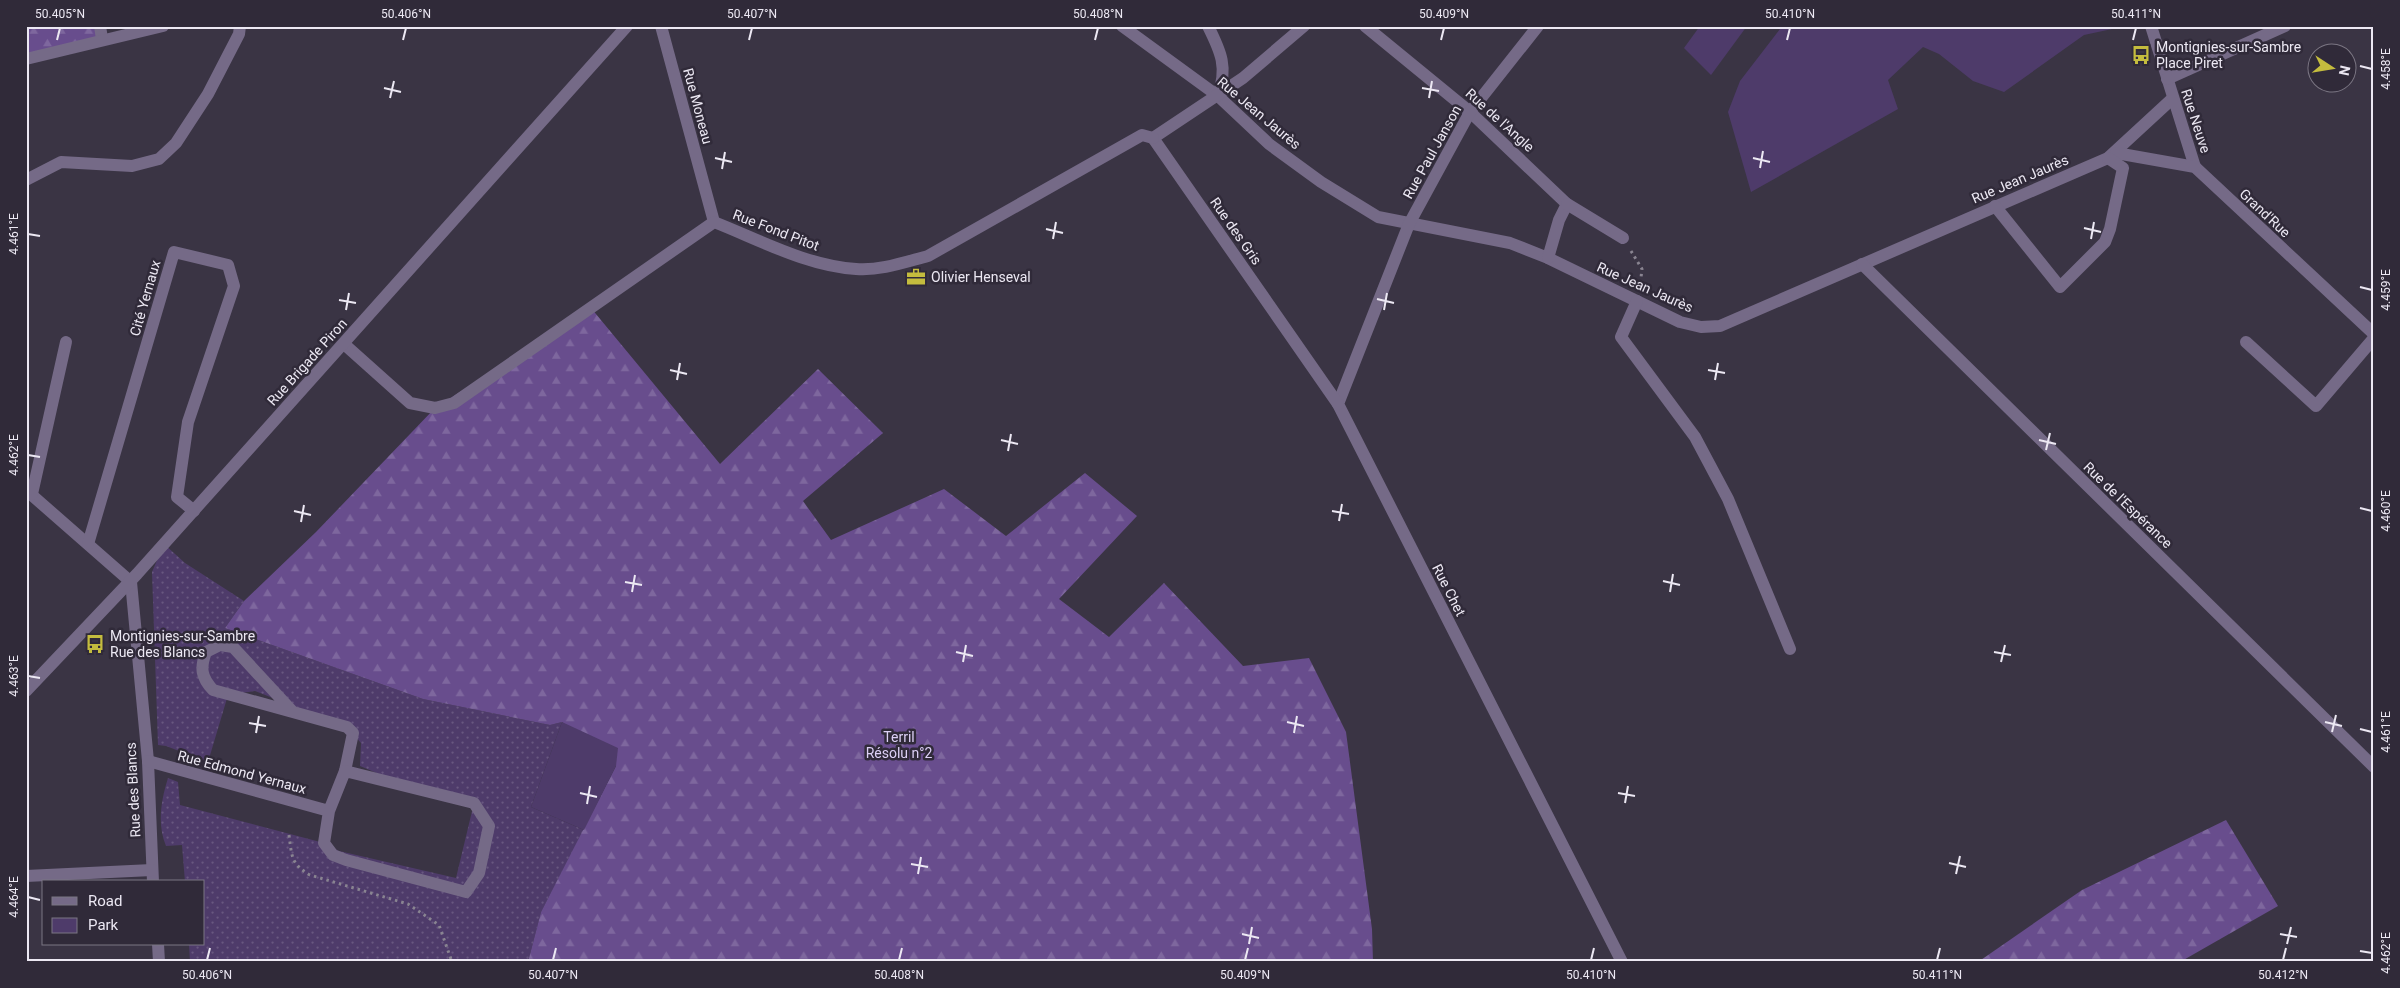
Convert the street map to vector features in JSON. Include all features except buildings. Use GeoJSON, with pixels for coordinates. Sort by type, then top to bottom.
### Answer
{"type":"FeatureCollection","features":[{"type":"Feature","properties":{"kind":"street"},"geometry":{"type":"LineString","coordinates":[[26,59],[101,33],[163,26]]}},
{"type":"Feature","properties":{"kind":"street"},"geometry":{"type":"LineString","coordinates":[[26,180],[61,162],[132,166],[159,159],[176,143],[208,94],[239,34],[240,26]]}},
{"type":"Feature","properties":{"kind":"street","name":"Rue Brigade Piron"},"geometry":{"type":"LineString","coordinates":[[26,691],[131,582],[627,26]]}},
{"type":"Feature","properties":{"kind":"street","name":"Rue Moneau"},"geometry":{"type":"LineString","coordinates":[[661,26],[714,222]]}},
{"type":"Feature","properties":{"kind":"street","name":"Rue Jean Jaurès"},"geometry":{"type":"LineString","coordinates":[[1122,26],[1218,96],[1269,144],[1321,182],[1378,217],[1510,243],[1548,258],[1680,322],[1701,327],[1720,326],[2112,155],[2172,99]]}},
{"type":"Feature","properties":{"kind":"street"},"geometry":{"type":"LineString","coordinates":[[1208,26],[1222,54],[1223,81],[1218,96]]}},
{"type":"Feature","properties":{"kind":"street"},"geometry":{"type":"LineString","coordinates":[[1153,138],[1218,96],[1304,26]]}},
{"type":"Feature","properties":{"kind":"street","name":"Rue de l'Angle"},"geometry":{"type":"LineString","coordinates":[[1365,26],[1470,112],[1568,204],[1622,238]]}},
{"type":"Feature","properties":{"kind":"street","name":"Rue Paul Janson"},"geometry":{"type":"LineString","coordinates":[[1409,224],[1470,112],[1538,26]]}},
{"type":"Feature","properties":{"kind":"street","name":"Rue Neuve"},"geometry":{"type":"LineString","coordinates":[[2151,26],[2172,99],[2195,167]]}},
{"type":"Feature","properties":{"kind":"street"},"geometry":{"type":"LineString","coordinates":[[2167,79],[2285,26]]}},
{"type":"Feature","properties":{"kind":"street","name":"Rue Fond Pitot"},"geometry":{"type":"LineString","coordinates":[[344,344],[410,403],[435,408],[454,404],[714,222],[823,265],[858,269],[892,266],[928,256],[1142,135],[1153,138]]}},
{"type":"Feature","properties":{"kind":"street","name":"Rue des Gris"},"geometry":{"type":"LineString","coordinates":[[1153,138],[1338,404]]}},
{"type":"Feature","properties":{"kind":"street"},"geometry":{"type":"LineString","coordinates":[[2112,155],[2195,167]]}},
{"type":"Feature","properties":{"kind":"street"},"geometry":{"type":"LineString","coordinates":[[1996,206],[2060,287],[2105,242],[2110,229],[2123,168],[2112,155]]}},
{"type":"Feature","properties":{"kind":"street","name":"Grand'Rue"},"geometry":{"type":"LineString","coordinates":[[2195,167],[2374,334]]}},
{"type":"Feature","properties":{"kind":"street"},"geometry":{"type":"LineString","coordinates":[[1548,258],[1559,220],[1568,204]]}},
{"type":"Feature","properties":{"kind":"street"},"geometry":{"type":"LineString","coordinates":[[1338,404],[1409,224]]}},
{"type":"Feature","properties":{"kind":"street","name":"Cité Yernaux"},"geometry":{"type":"LineString","coordinates":[[88,544],[174,252],[228,265],[234,286],[188,422],[177,497],[194,512]]}},
{"type":"Feature","properties":{"kind":"street","name":"Rue de l'Espérance"},"geometry":{"type":"LineString","coordinates":[[1862,264],[2374,767]]}},
{"type":"Feature","properties":{"kind":"street"},"geometry":{"type":"LineString","coordinates":[[1637,301],[1621,337],[1695,437],[1728,499],[1790,649]]}},
{"type":"Feature","properties":{"kind":"street"},"geometry":{"type":"LineString","coordinates":[[2246,342],[2316,406],[2374,338]]}},
{"type":"Feature","properties":{"kind":"street"},"geometry":{"type":"LineString","coordinates":[[66,342],[29,492],[131,582]]}},
{"type":"Feature","properties":{"kind":"street","name":"Rue Chet"},"geometry":{"type":"LineString","coordinates":[[1338,404],[1622,962]]}},
{"type":"Feature","properties":{"kind":"street","name":"Rue des Blancs"},"geometry":{"type":"LineString","coordinates":[[26,876],[153,876],[148,761],[131,582]]}},
{"type":"Feature","properties":{"kind":"street"},"geometry":{"type":"LineString","coordinates":[[293,712],[233,647],[220,646],[206,652],[201,666],[204,680],[213,690],[347,727],[353,732],[345,771],[329,811],[324,843],[332,854],[466,892],[479,873],[489,826],[474,803],[345,771]]}},
{"type":"Feature","properties":{"kind":"street","name":"Rue Edmond Yernaux"},"geometry":{"type":"LineString","coordinates":[[148,761],[329,811]]}},
{"type":"Feature","properties":{"kind":"street"},"geometry":{"type":"LineString","coordinates":[[158,946],[159,962]]}},
{"type":"Feature","properties":{"kind":"path"},"geometry":{"type":"LineString","coordinates":[[1622,238],[1642,269],[1637,301]]}},
{"type":"Feature","properties":{"kind":"path"},"geometry":{"type":"LineString","coordinates":[[289,835],[292,859],[298,868],[304,872],[408,904],[439,925],[452,962]]}},
{"type":"Feature","properties":{"kind":"green space"},"geometry":{"type":"Polygon","coordinates":[[[26,26],[100,26],[102,39],[26,59],[26,26]]]}},
{"type":"Feature","properties":{"kind":"green space"},"geometry":{"type":"Polygon","coordinates":[[[1700,26],[1747,26],[1711,75],[1684,48],[1700,26]]]}},
{"type":"Feature","properties":{"kind":"green space"},"geometry":{"type":"Polygon","coordinates":[[[1779,26],[2126,26],[2084,35],[2004,92],[1973,81],[1939,54],[1923,47],[1888,80],[1898,109],[1751,192],[1728,112],[1740,81],[1780,29],[1779,26]]]}},
{"type":"Feature","properties":{"kind":"green space","name":"Terril Résolu n°2"},"geometry":{"type":"Polygon","coordinates":[[[591,308],[720,464],[818,369],[883,433],[803,501],[831,540],[944,489],[1006,536],[1085,473],[1137,516],[1059,599],[1109,637],[1164,583],[1243,666],[1309,658],[1346,732],[1372,929],[1373,962],[528,962],[541,912],[616,766],[562,722],[550,725],[423,699],[225,628],[244,601],[316,532],[435,408],[591,308]]]}},
{"type":"Feature","properties":{"kind":"green space"},"geometry":{"type":"Polygon","coordinates":[[[164,544],[185,563],[244,601],[225,628],[423,699],[550,725],[562,722],[531,807],[584,830],[541,912],[528,962],[190,962],[189,946],[205,946],[205,880],[185,880],[182,845],[166,846],[163,838],[161,812],[168,778],[178,782],[180,805],[324,843],[339,851],[456,878],[474,803],[410,787],[360,766],[361,743],[347,727],[255,691],[228,695],[208,762],[166,746],[158,745],[152,572],[164,544]]]}},
{"type":"Feature","properties":{"kind":"green space"},"geometry":{"type":"Polygon","coordinates":[[[562,722],[618,748],[616,766],[584,830],[531,807],[562,722]]]}},
{"type":"Feature","properties":{"kind":"green space"},"geometry":{"type":"Polygon","coordinates":[[[2226,820],[2278,906],[2180,962],[1978,962],[2082,890],[2226,820]]]}},
{"type":"Feature","properties":{"kind":"place","name":"Montignies-sur-Sambre Place Piret"},"geometry":{"type":"Point","coordinates":[2141,55]}},
{"type":"Feature","properties":{"kind":"place","name":"Olivier Henseval"},"geometry":{"type":"Point","coordinates":[916,277]}},
{"type":"Feature","properties":{"kind":"place","name":"Montignies-sur-Sambre Rue des Blancs"},"geometry":{"type":"Point","coordinates":[95,644]}}]}
